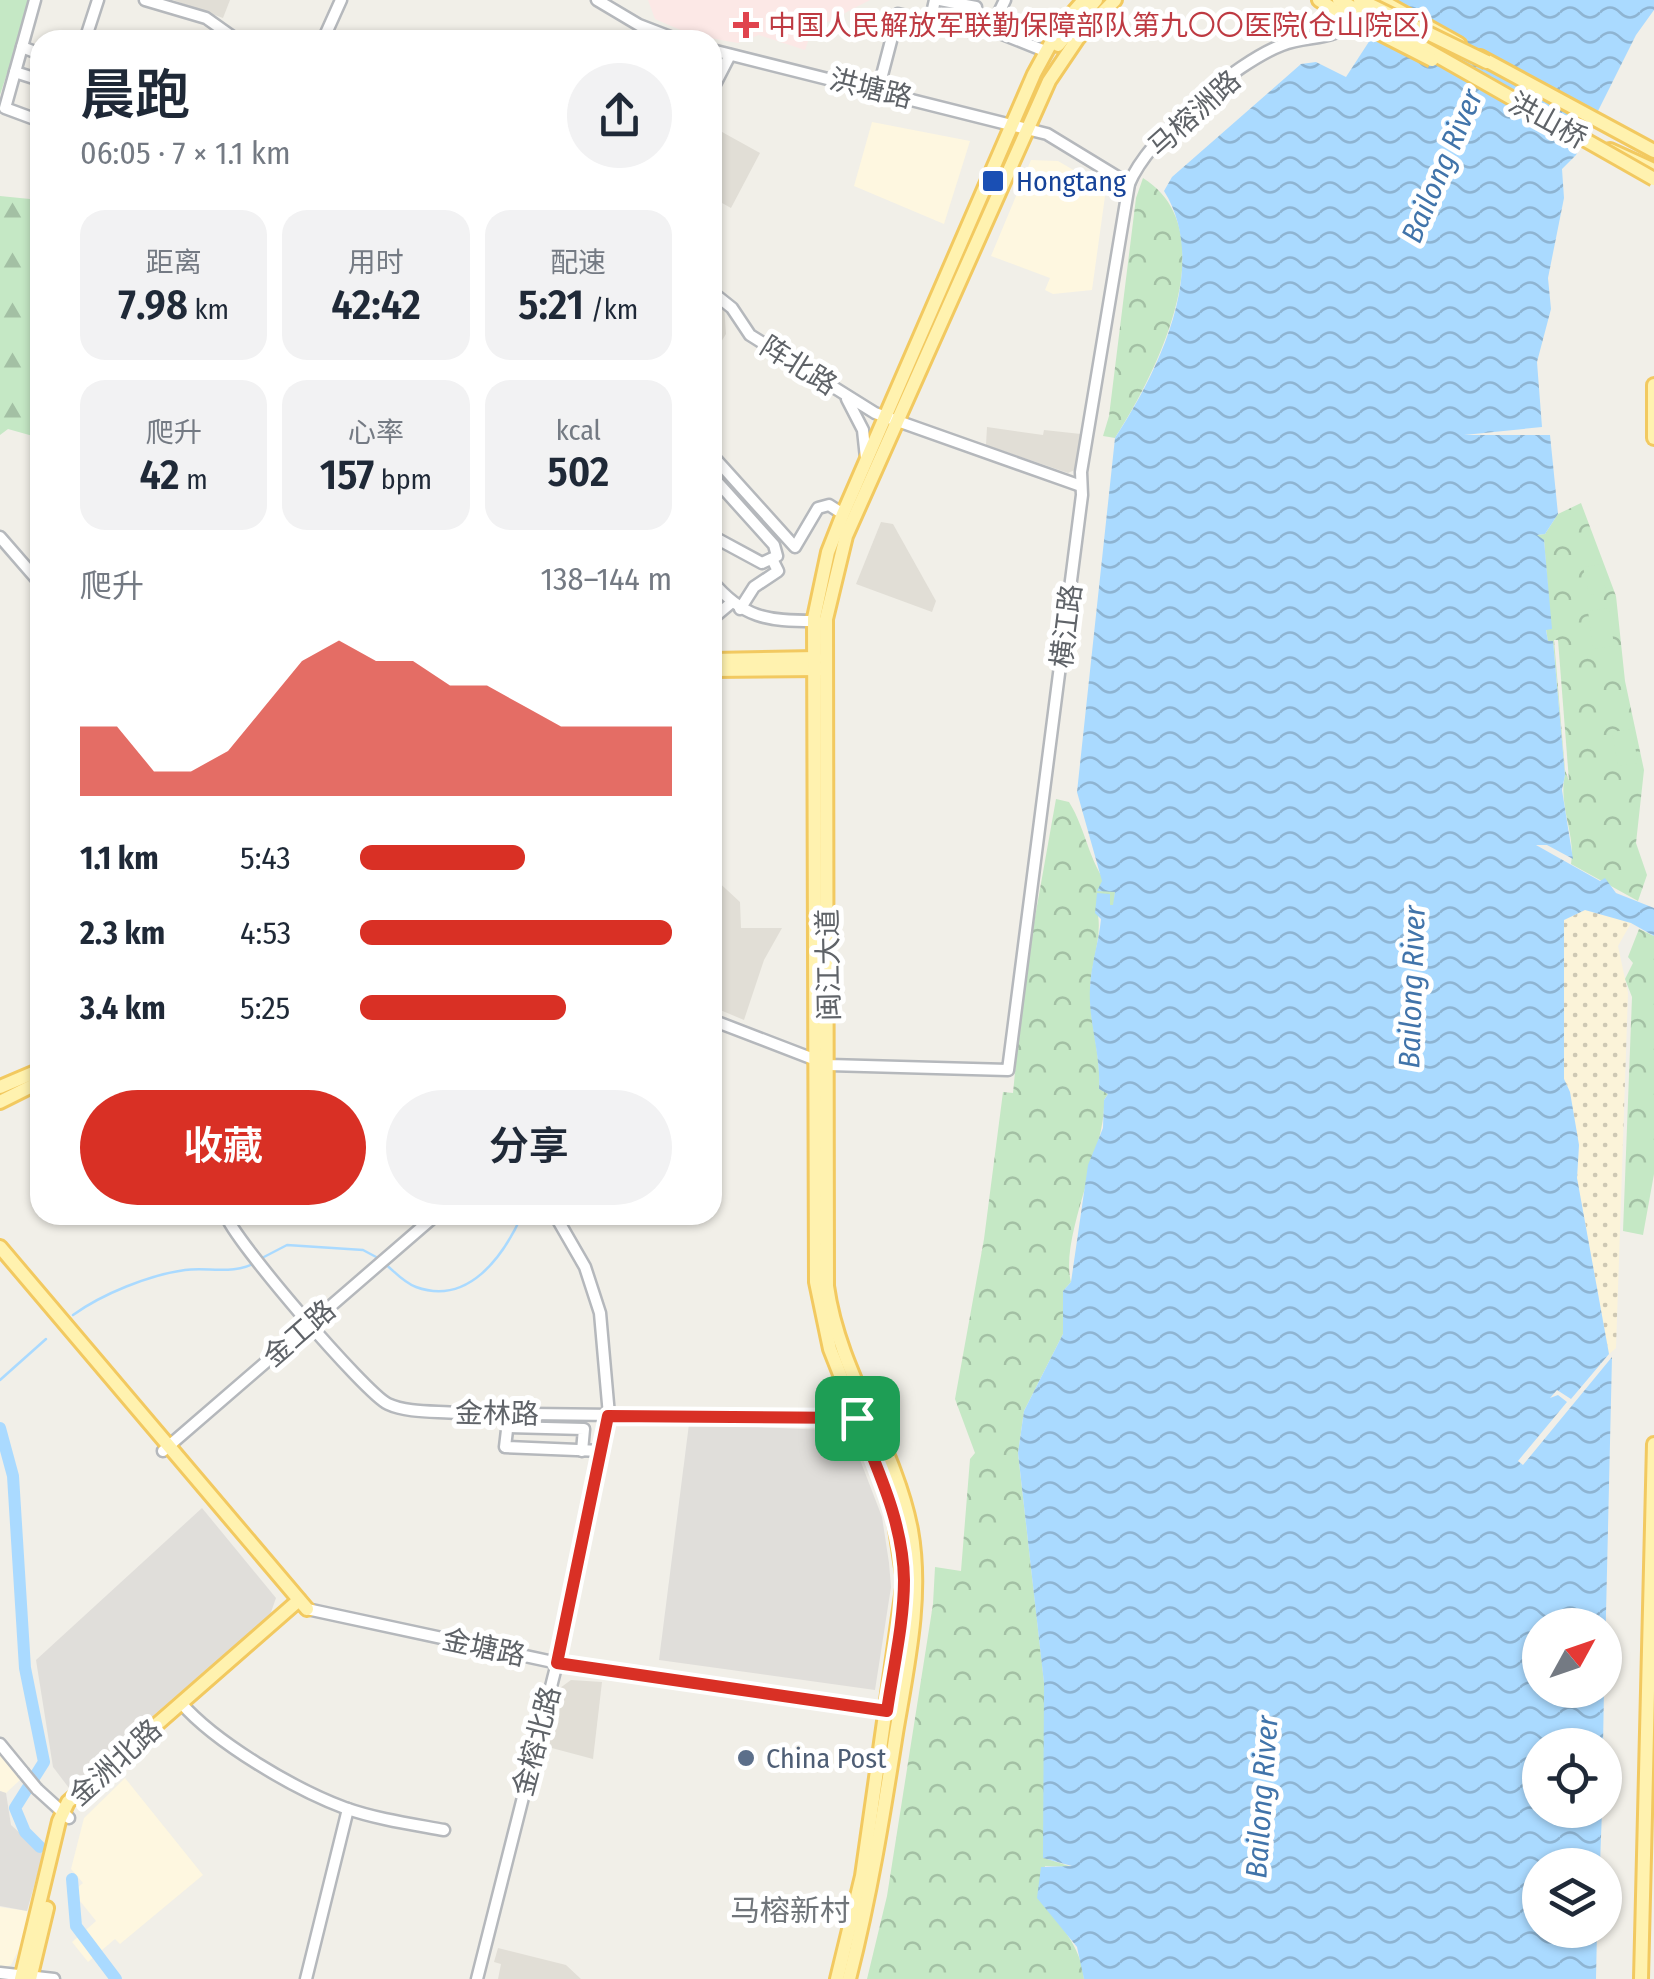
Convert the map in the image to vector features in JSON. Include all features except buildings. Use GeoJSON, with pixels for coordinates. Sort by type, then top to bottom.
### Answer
{"type":"FeatureCollection","features":[{"type":"Feature","properties":{"kind":"main road"},"geometry":{"type":"LineString","coordinates":[[1026,92],[1045,51],[1084,0]]}},
{"type":"Feature","properties":{"kind":"main road"},"geometry":{"type":"LineString","coordinates":[[1026,92],[1060,42],[1100,0]]}},
{"type":"Feature","properties":{"kind":"main road"},"geometry":{"type":"LineString","coordinates":[[1049,81],[1067,39],[1100,0]]}},
{"type":"Feature","properties":{"kind":"main road","name":"闽江大道"},"geometry":{"type":"LineString","coordinates":[[837,1979],[862,1876],[914,1610],[913,1548],[900,1491],[844,1354],[829,1304],[818,664],[814,621],[828,552],[843,514],[866,462],[892,421],[1049,81],[1078,38],[1115,0]]}},
{"type":"Feature","properties":{"kind":"main road","name":"洪山桥"},"geometry":{"type":"LineString","coordinates":[[1319,0],[1338,5],[1654,179]]}},
{"type":"Feature","properties":{"kind":"main road"},"geometry":{"type":"LineString","coordinates":[[1360,0],[1487,62]]}},
{"type":"Feature","properties":{"kind":"main road","name":"洪山桥"},"geometry":{"type":"LineString","coordinates":[[1380,0],[1654,151]]}},
{"type":"Feature","properties":{"kind":"main road","name":"闽江大道"},"geometry":{"type":"LineString","coordinates":[[818,664],[841,550],[1026,92]]}},
{"type":"Feature","properties":{"kind":"main road"},"geometry":{"type":"LineString","coordinates":[[1594,145],[1654,170]]}},
{"type":"Feature","properties":{"kind":"main road"},"geometry":{"type":"LineString","coordinates":[[1654,385],[1654,438]]}},
{"type":"Feature","properties":{"kind":"main road"},"geometry":{"type":"LineString","coordinates":[[722,660],[818,664]]}},
{"type":"Feature","properties":{"kind":"main road"},"geometry":{"type":"LineString","coordinates":[[722,669],[818,664]]}},
{"type":"Feature","properties":{"kind":"main road","name":"闽江大道"},"geometry":{"type":"LineString","coordinates":[[824,1063],[817,1293],[830,1350],[888,1495],[901,1550],[902,1600],[893,1712],[872,1883],[850,1979]]}},
{"type":"Feature","properties":{"kind":"main road"},"geometry":{"type":"LineString","coordinates":[[0,1087],[30,1074]]}},
{"type":"Feature","properties":{"kind":"main road"},"geometry":{"type":"LineString","coordinates":[[0,1102],[30,1087]]}},
{"type":"Feature","properties":{"kind":"main road"},"geometry":{"type":"LineString","coordinates":[[0,1247],[166,1449]]}},
{"type":"Feature","properties":{"kind":"main road"},"geometry":{"type":"LineString","coordinates":[[0,1258],[302,1605]]}},
{"type":"Feature","properties":{"kind":"main road"},"geometry":{"type":"LineString","coordinates":[[1641,1979],[1654,1444]]}},
{"type":"Feature","properties":{"kind":"main road","name":"金洲北路"},"geometry":{"type":"LineString","coordinates":[[26,1977],[65,1816],[183,1705],[302,1605]]}},
{"type":"Feature","properties":{"kind":"street"},"geometry":{"type":"LineString","coordinates":[[30,117],[5,108],[35,0]]}},
{"type":"Feature","properties":{"kind":"street"},"geometry":{"type":"LineString","coordinates":[[86,30],[96,0]]}},
{"type":"Feature","properties":{"kind":"street"},"geometry":{"type":"LineString","coordinates":[[145,0],[206,18],[222,30]]}},
{"type":"Feature","properties":{"kind":"street"},"geometry":{"type":"LineString","coordinates":[[328,30],[341,0]]}},
{"type":"Feature","properties":{"kind":"street"},"geometry":{"type":"LineString","coordinates":[[597,0],[652,30]]}},
{"type":"Feature","properties":{"kind":"street"},"geometry":{"type":"LineString","coordinates":[[881,79],[898,14],[930,22],[970,31],[976,7],[938,0],[930,22]]}},
{"type":"Feature","properties":{"kind":"street"},"geometry":{"type":"LineString","coordinates":[[992,29],[1005,0]]}},
{"type":"Feature","properties":{"kind":"street","name":"马榕洲路"},"geometry":{"type":"LineString","coordinates":[[1129,184],[1157,142],[1234,74],[1284,44],[1340,33],[1371,0]]}},
{"type":"Feature","properties":{"kind":"street"},"geometry":{"type":"LineString","coordinates":[[972,22],[1045,51]]}},
{"type":"Feature","properties":{"kind":"street"},"geometry":{"type":"LineString","coordinates":[[22,47],[30,50]]}},
{"type":"Feature","properties":{"kind":"street","name":"洪塘路"},"geometry":{"type":"LineString","coordinates":[[722,53],[1047,134],[1129,184]]}},
{"type":"Feature","properties":{"kind":"street"},"geometry":{"type":"LineString","coordinates":[[722,71],[730,55]]}},
{"type":"Feature","properties":{"kind":"street"},"geometry":{"type":"LineString","coordinates":[[15,72],[30,77]]}},
{"type":"Feature","properties":{"kind":"street","name":"横江路"},"geometry":{"type":"LineString","coordinates":[[824,1063],[1008,1070],[1080,486],[1129,184]]}},
{"type":"Feature","properties":{"kind":"street","name":"阵北路"},"geometry":{"type":"LineString","coordinates":[[722,300],[750,335],[892,421],[1080,486]]}},
{"type":"Feature","properties":{"kind":"street"},"geometry":{"type":"LineString","coordinates":[[840,391],[860,422],[866,462]]}},
{"type":"Feature","properties":{"kind":"street"},"geometry":{"type":"LineString","coordinates":[[722,466],[796,547],[818,508],[829,505],[843,514]]}},
{"type":"Feature","properties":{"kind":"street"},"geometry":{"type":"LineString","coordinates":[[722,487],[778,552],[774,560],[778,571],[722,613]]}},
{"type":"Feature","properties":{"kind":"street"},"geometry":{"type":"LineString","coordinates":[[0,537],[30,572]]}},
{"type":"Feature","properties":{"kind":"street"},"geometry":{"type":"LineString","coordinates":[[722,542],[758,562],[774,560]]}},
{"type":"Feature","properties":{"kind":"street"},"geometry":{"type":"LineString","coordinates":[[722,592],[735,606],[778,620],[814,621]]}},
{"type":"Feature","properties":{"kind":"street"},"geometry":{"type":"LineString","coordinates":[[722,1024],[824,1063]]}},
{"type":"Feature","properties":{"kind":"street","name":"金林路"},"geometry":{"type":"LineString","coordinates":[[232,1225],[249,1251],[311,1323],[387,1404],[433,1411],[508,1414],[857,1418]]}},
{"type":"Feature","properties":{"kind":"street","name":"金工路"},"geometry":{"type":"LineString","coordinates":[[166,1449],[424,1225]]}},
{"type":"Feature","properties":{"kind":"street","name":"金榕北路"},"geometry":{"type":"LineString","coordinates":[[477,1979],[557,1663],[608,1416],[600,1314],[586,1267],[561,1225]]}},
{"type":"Feature","properties":{"kind":"street"},"geometry":{"type":"LineString","coordinates":[[508,1414],[505,1447],[601,1452]]}},
{"type":"Feature","properties":{"kind":"street"},"geometry":{"type":"LineString","coordinates":[[507,1426],[584,1429],[582,1450]]}},
{"type":"Feature","properties":{"kind":"street","name":"金塘路"},"geometry":{"type":"LineString","coordinates":[[302,1605],[557,1663],[893,1712]]}},
{"type":"Feature","properties":{"kind":"street"},"geometry":{"type":"LineString","coordinates":[[183,1705],[209,1732],[348,1809],[444,1830]]}},
{"type":"Feature","properties":{"kind":"street"},"geometry":{"type":"LineString","coordinates":[[0,1744],[65,1816]]}},
{"type":"Feature","properties":{"kind":"street"},"geometry":{"type":"LineString","coordinates":[[306,1979],[348,1809]]}},
{"type":"Feature","properties":{"kind":"street"},"geometry":{"type":"LineString","coordinates":[[0,1973],[54,1979]]}},
{"type":"Feature","properties":{"kind":"shaded area"},"geometry":{"type":"Polygon","coordinates":[[[173,0],[230,0],[223,18],[173,0]]]}},
{"type":"Feature","properties":{"kind":"shaded area","name":"中国人民解放军联勤保障部队第九〇〇医院(仓山院区)"},"geometry":{"type":"Polygon","coordinates":[[[648,0],[870,0],[812,30],[805,50],[759,35],[738,43],[722,40],[722,30],[680,30],[655,19],[648,0]]]}},
{"type":"Feature","properties":{"kind":"shaded area"},"geometry":{"type":"Polygon","coordinates":[[[872,122],[970,141],[944,224],[854,186],[872,122]]]}},
{"type":"Feature","properties":{"kind":"shaded area"},"geometry":{"type":"Polygon","coordinates":[[[722,132],[760,153],[731,208],[722,203],[722,132]]]}},
{"type":"Feature","properties":{"kind":"shaded area"},"geometry":{"type":"Polygon","coordinates":[[[1031,160],[1058,161],[1106,189],[1092,290],[1053,294],[1045,290],[1050,278],[991,256],[1031,160]]]}},
{"type":"Feature","properties":{"kind":"shaded area"},"geometry":{"type":"Polygon","coordinates":[[[722,304],[724,305],[726,334],[722,340],[722,304]]]}},
{"type":"Feature","properties":{"kind":"shaded area"},"geometry":{"type":"Polygon","coordinates":[[[987,427],[1043,435],[1044,430],[1081,434],[1077,469],[1068,473],[986,445],[987,427]]]}},
{"type":"Feature","properties":{"kind":"shaded area"},"geometry":{"type":"Polygon","coordinates":[[[881,522],[893,524],[936,601],[932,612],[856,584],[881,522]]]}},
{"type":"Feature","properties":{"kind":"shaded area"},"geometry":{"type":"Polygon","coordinates":[[[722,885],[740,902],[741,928],[782,928],[764,960],[744,1020],[722,1011],[722,885]]]}},
{"type":"Feature","properties":{"kind":"shaded area"},"geometry":{"type":"Polygon","coordinates":[[[689,1424],[849,1431],[882,1517],[889,1563],[891,1587],[875,1690],[659,1660],[689,1424]]]}},
{"type":"Feature","properties":{"kind":"shaded area"},"geometry":{"type":"Polygon","coordinates":[[[202,1508],[276,1598],[270,1615],[69,1788],[53,1767],[36,1660],[202,1508]]]}},
{"type":"Feature","properties":{"kind":"shaded area"},"geometry":{"type":"Polygon","coordinates":[[[571,1680],[602,1682],[593,1759],[548,1747],[560,1688],[571,1680]]]}},
{"type":"Feature","properties":{"kind":"shaded area"},"geometry":{"type":"Polygon","coordinates":[[[0,1753],[21,1779],[6,1793],[0,1791],[0,1753]]]}},
{"type":"Feature","properties":{"kind":"shaded area"},"geometry":{"type":"Polygon","coordinates":[[[125,1778],[203,1875],[120,1944],[115,1939],[88,1962],[72,1942],[96,1921],[80,1901],[78,1887],[83,1883],[71,1869],[84,1818],[125,1778]]]}},
{"type":"Feature","properties":{"kind":"shaded area"},"geometry":{"type":"Polygon","coordinates":[[[0,1791],[6,1793],[11,1825],[43,1854],[27,1911],[0,1906],[0,1791]]]}},
{"type":"Feature","properties":{"kind":"shaded area"},"geometry":{"type":"Polygon","coordinates":[[[0,1907],[27,1911],[26,1933],[17,1953],[11,1965],[0,1969],[0,1907]]]}},
{"type":"Feature","properties":{"kind":"shaded area"},"geometry":{"type":"Polygon","coordinates":[[[498,1948],[566,1965],[581,1979],[498,1979],[501,1964],[494,1962],[498,1948]]]}},
{"type":"Feature","properties":{"kind":"green space"},"geometry":{"type":"Polygon","coordinates":[[[0,0],[31,0],[0,95],[0,0]]]}},
{"type":"Feature","properties":{"kind":"green space"},"geometry":{"type":"Polygon","coordinates":[[[1143,178],[1168,202],[1180,232],[1182,267],[1164,342],[1149,378],[1115,438],[1103,436],[1109,416],[1136,198],[1143,178]]]}},
{"type":"Feature","properties":{"kind":"green space"},"geometry":{"type":"Polygon","coordinates":[[[0,196],[30,199],[30,435],[8,429],[0,435],[0,196]]]}},
{"type":"Feature","properties":{"kind":"green space"},"geometry":{"type":"Polygon","coordinates":[[[1581,503],[1616,596],[1625,681],[1644,770],[1636,843],[1647,875],[1638,901],[1571,864],[1553,641],[1548,642],[1546,629],[1551,629],[1544,540],[1537,540],[1537,535],[1545,534],[1558,514],[1581,503]]]}},
{"type":"Feature","properties":{"kind":"green space"},"geometry":{"type":"Polygon","coordinates":[[[1601,564],[1606,592],[1589,595],[1583,567],[1601,564]]]}},
{"type":"Feature","properties":{"kind":"green space"},"geometry":{"type":"Polygon","coordinates":[[[1609,608],[1614,646],[1593,649],[1588,611],[1609,608]]]}},
{"type":"Feature","properties":{"kind":"green space"},"geometry":{"type":"Polygon","coordinates":[[[1632,729],[1638,763],[1618,766],[1612,732],[1632,729]]]}},
{"type":"Feature","properties":{"kind":"green space"},"geometry":{"type":"Polygon","coordinates":[[[1056,799],[1069,802],[1094,862],[1115,892],[1114,905],[1098,915],[1090,992],[1099,1088],[1108,1094],[1072,1241],[1071,1282],[1063,1291],[1063,1334],[1024,1411],[1018,1453],[1044,1682],[1044,1858],[1072,1867],[1045,1866],[1044,1884],[1053,1912],[1081,1962],[1084,1979],[867,1979],[887,1896],[933,1604],[935,1567],[961,1571],[970,1459],[975,1453],[955,1399],[984,1239],[1003,1092],[1013,1093],[1024,979],[1056,799]]]}},
{"type":"Feature","properties":{"kind":"green space"},"geometry":{"type":"Polygon","coordinates":[[[1639,929],[1654,936],[1654,1174],[1643,1235],[1623,1231],[1632,997],[1625,979],[1633,963],[1628,957],[1639,929]]]}},
{"type":"Feature","properties":{"kind":"sand"},"geometry":{"type":"Polygon","coordinates":[[[1585,910],[1631,923],[1618,946],[1628,993],[1616,1348],[1609,1354],[1577,1178],[1579,1145],[1564,1079],[1564,920],[1585,910]]]}},
{"type":"Feature","properties":{"kind":"water","name":"Bailong River"},"geometry":{"type":"Polygon","coordinates":[[[1396,0],[1654,0],[1654,10],[1636,35],[1576,155],[1562,169],[1564,198],[1548,278],[1551,309],[1537,362],[1542,427],[1464,435],[1550,435],[1558,514],[1545,534],[1537,535],[1544,540],[1552,629],[1546,630],[1548,641],[1553,641],[1565,775],[1562,790],[1573,859],[1547,845],[1536,845],[1600,881],[1605,878],[1616,893],[1654,908],[1654,936],[1631,923],[1585,910],[1564,920],[1564,1079],[1579,1145],[1577,1178],[1609,1354],[1571,1399],[1557,1390],[1550,1398],[1558,1395],[1567,1402],[1518,1461],[1523,1465],[1612,1357],[1606,1608],[1522,1608],[1522,1708],[1604,1708],[1603,1728],[1522,1728],[1522,1828],[1601,1828],[1601,1848],[1522,1848],[1522,1948],[1597,1948],[1596,1979],[1084,1979],[1077,1947],[1037,1898],[1041,1867],[1072,1866],[1043,1858],[1044,1683],[1018,1453],[1024,1411],[1063,1334],[1063,1291],[1071,1282],[1088,1165],[1103,1128],[1104,1100],[1108,1094],[1099,1089],[1090,988],[1101,919],[1095,913],[1097,893],[1110,894],[1113,905],[1115,892],[1097,891],[1102,881],[1077,792],[1115,438],[1162,351],[1173,318],[1182,252],[1177,220],[1164,191],[1172,177],[1301,64],[1316,62],[1346,77],[1396,0]]]}},
{"type":"Feature","properties":{"kind":"pier"},"geometry":{"type":"Polygon","coordinates":[[[1554,640],[1558,640],[1569,781],[1565,770],[1554,640]]]}},
{"type":"Feature","properties":{"kind":"waterway"},"geometry":{"type":"LineString","coordinates":[[384,1263],[416,1287],[452,1290],[467,1284],[494,1261],[517,1225]]}},
{"type":"Feature","properties":{"kind":"waterway"},"geometry":{"type":"LineString","coordinates":[[262,1258],[287,1245],[363,1250],[378,1258]]}},
{"type":"Feature","properties":{"kind":"waterway"},"geometry":{"type":"LineString","coordinates":[[73,1315],[112,1293],[156,1276],[185,1270],[240,1268],[256,1262]]}},
{"type":"Feature","properties":{"kind":"waterway"},"geometry":{"type":"LineString","coordinates":[[0,1380],[46,1339]]}},
{"type":"Feature","properties":{"kind":"waterway"},"geometry":{"type":"LineString","coordinates":[[0,1428],[13,1476],[25,1668],[44,1762],[15,1808],[25,1832],[40,1847]]}},
{"type":"Feature","properties":{"kind":"waterway"},"geometry":{"type":"LineString","coordinates":[[72,1879],[76,1926],[116,1979]]}},
{"type":"Feature","properties":{"kind":"place","name":"中国人民解放军联勤保障部队第九〇〇医院(仓山院区)"},"geometry":{"type":"Point","coordinates":[746,25]}},
{"type":"Feature","properties":{"kind":"place","name":"Hongtang"},"geometry":{"type":"Point","coordinates":[993,181]}},
{"type":"Feature","properties":{"kind":"place","name":"China Post"},"geometry":{"type":"Point","coordinates":[746,1758]}},
{"type":"Feature","properties":{"kind":"district","name":"马榕新村"},"geometry":{"type":"Point","coordinates":[790,1911]}},
{"type":"Feature","properties":{"kind":"route"},"geometry":{"type":"LineString","coordinates":[[608,1416],[857,1418],[888,1495],[901,1550],[904,1581],[887,1711],[557,1663],[608,1416]]}}]}
